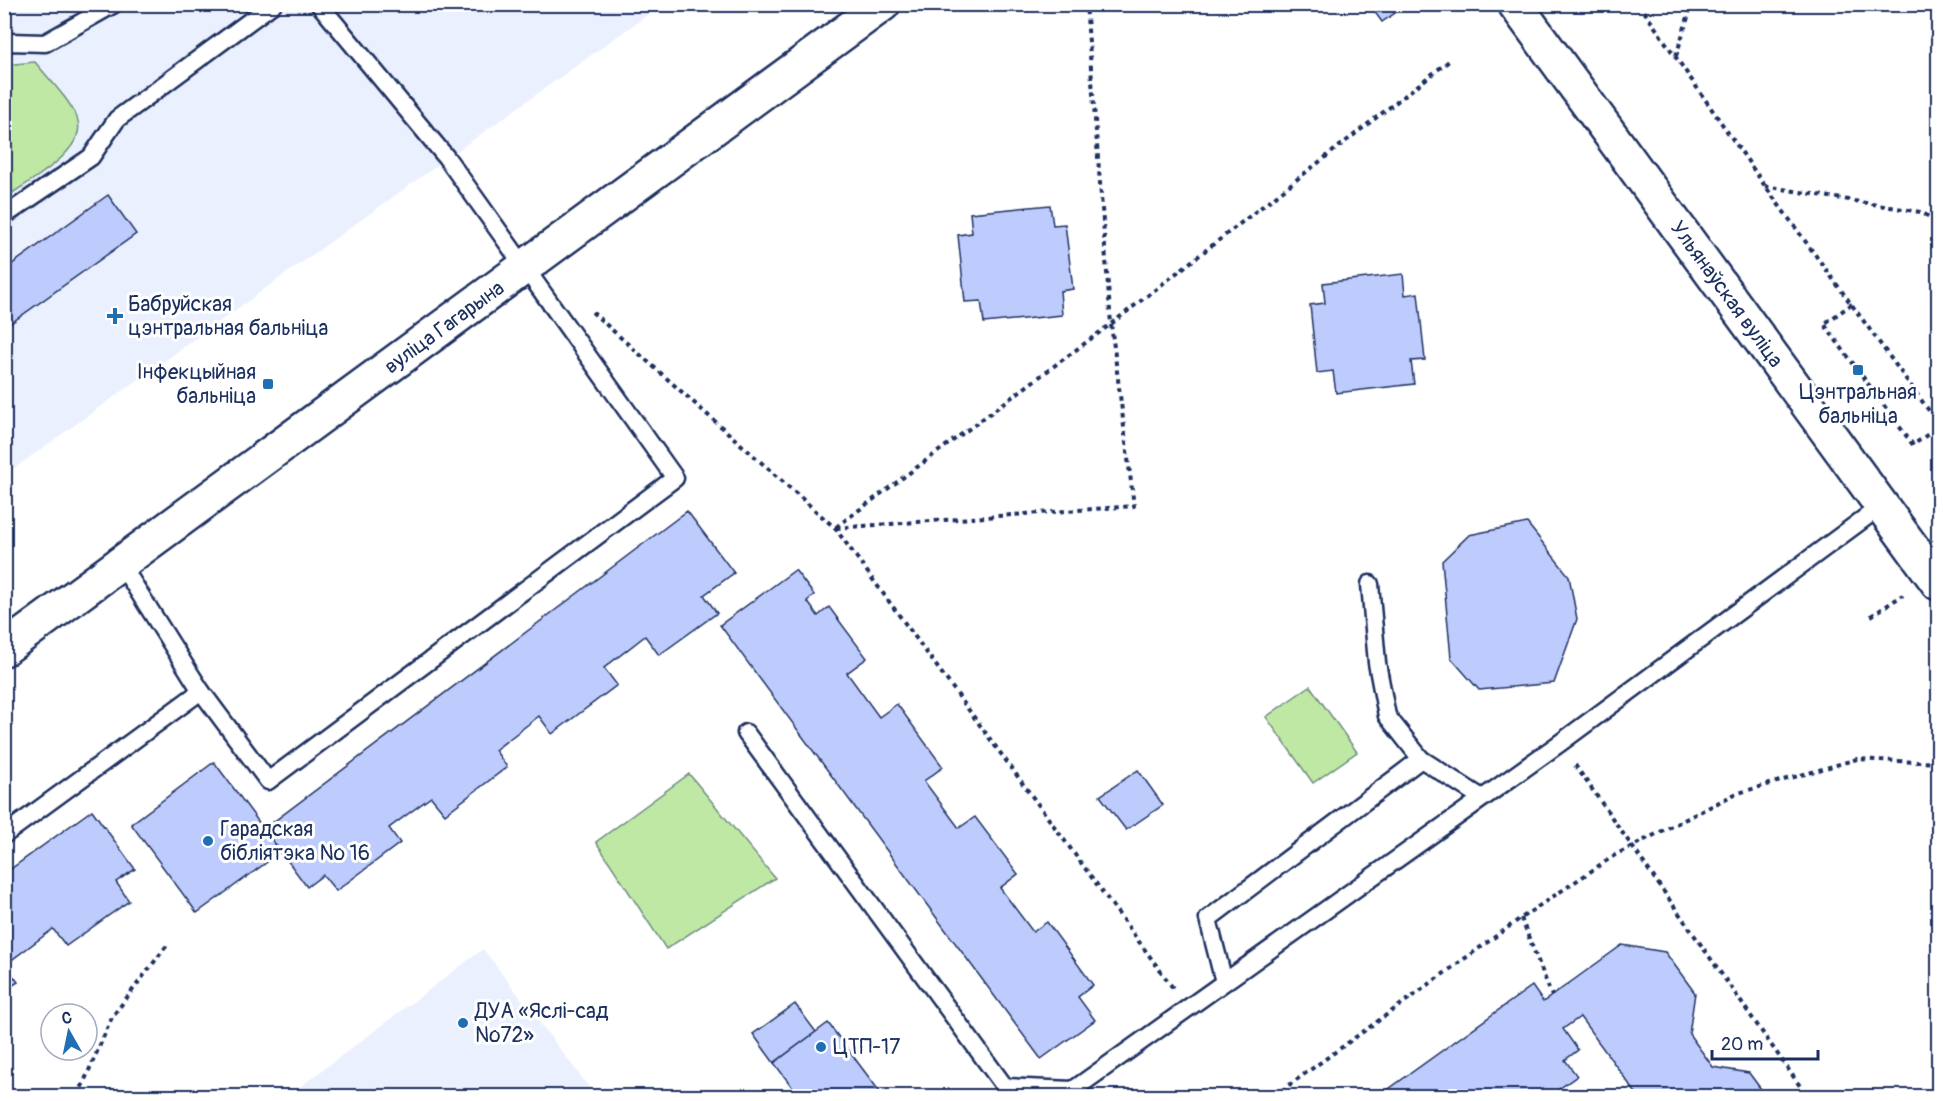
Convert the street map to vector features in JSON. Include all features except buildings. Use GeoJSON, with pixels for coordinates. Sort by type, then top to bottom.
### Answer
{"type":"FeatureCollection","features":[{"type":"Feature","properties":{"kind":"main road","name":"вуліца Гагарына"},"geometry":{"type":"LineString","coordinates":[[4,649],[883,4]]}},
{"type":"Feature","properties":{"kind":"main road","name":"Ульянаўская вуліца"},"geometry":{"type":"LineString","coordinates":[[1515,4],[1938,584]]}},
{"type":"Feature","properties":{"kind":"lane"},"geometry":{"type":"LineString","coordinates":[[6,42],[45,43],[114,4]]}},
{"type":"Feature","properties":{"kind":"lane"},"geometry":{"type":"LineString","coordinates":[[4,216],[91,157],[117,118],[273,4]]}},
{"type":"Feature","properties":{"kind":"lane"},"geometry":{"type":"LineString","coordinates":[[121,564],[201,691],[268,781],[675,478],[523,269],[446,157],[319,4]]}},
{"type":"Feature","properties":{"kind":"lane"},"geometry":{"type":"LineString","coordinates":[[746,733],[1005,1087],[1070,1093],[1560,743],[1881,506]]}},
{"type":"Feature","properties":{"kind":"lane"},"geometry":{"type":"LineString","coordinates":[[1370,585],[1377,663],[1387,716],[1421,759],[1482,798]]}},
{"type":"Feature","properties":{"kind":"lane"},"geometry":{"type":"LineString","coordinates":[[4,835],[201,691]]}},
{"type":"Feature","properties":{"kind":"lane"},"geometry":{"type":"LineString","coordinates":[[1224,982],[1208,919],[1421,759]]}},
{"type":"Feature","properties":{"kind":"path"},"geometry":{"type":"LineString","coordinates":[[835,528],[1134,506],[1110,324],[1086,4]]}},
{"type":"Feature","properties":{"kind":"path"},"geometry":{"type":"LineString","coordinates":[[1639,4],[1764,186],[1852,304],[1938,425],[1913,445],[1824,324],[1852,304]]}},
{"type":"Feature","properties":{"kind":"path"},"geometry":{"type":"LineString","coordinates":[[1676,56],[1692,4]]}},
{"type":"Feature","properties":{"kind":"path"},"geometry":{"type":"LineString","coordinates":[[835,528],[1110,324],[1449,61]]}},
{"type":"Feature","properties":{"kind":"path"},"geometry":{"type":"LineString","coordinates":[[1764,186],[1920,212],[1938,221]]}},
{"type":"Feature","properties":{"kind":"path"},"geometry":{"type":"LineString","coordinates":[[586,307],[835,528],[1188,1008]]}},
{"type":"Feature","properties":{"kind":"path"},"geometry":{"type":"LineString","coordinates":[[1560,743],[1807,1096]]}},
{"type":"Feature","properties":{"kind":"path"},"geometry":{"type":"LineString","coordinates":[[1274,1096],[1521,918],[1634,846],[1735,794],[1857,759],[1938,763]]}},
{"type":"Feature","properties":{"kind":"path"},"geometry":{"type":"LineString","coordinates":[[1521,918],[1552,996]]}},
{"type":"Feature","properties":{"kind":"path"},"geometry":{"type":"LineString","coordinates":[[78,1096],[112,1017],[168,944]]}},
{"type":"Feature","properties":{"kind":"shaded area","name":"Бабруйская цэнтральная бальніца"},"geometry":{"type":"Polygon","coordinates":[[[5,5],[661,5],[5,475],[5,5]]]}},
{"type":"Feature","properties":{"kind":"shaded area","name":"ДУА «Яслі-сад №72»"},"geometry":{"type":"Polygon","coordinates":[[[483,949],[596,1096],[288,1096],[483,949]]]}},
{"type":"Feature","properties":{"kind":"green space"},"geometry":{"type":"Polygon","coordinates":[[[35,62],[69,104],[77,118],[79,130],[66,153],[41,174],[5,198],[5,65],[35,62]]]}},
{"type":"Feature","properties":{"kind":"green space"},"geometry":{"type":"Polygon","coordinates":[[[1310,686],[1357,752],[1313,783],[1266,717],[1310,686]]]}},
{"type":"Feature","properties":{"kind":"green space"},"geometry":{"type":"Polygon","coordinates":[[[689,774],[775,878],[666,949],[596,842],[689,774]]]}},
{"type":"Feature","properties":{"kind":"place","name":"Бабруйская цэнтральная бальніца"},"geometry":{"type":"Point","coordinates":[115,316]}},
{"type":"Feature","properties":{"kind":"place","name":"Цэнтральная бальніца"},"geometry":{"type":"Point","coordinates":[1858,370]}},
{"type":"Feature","properties":{"kind":"place","name":"Інфекцыйная бальніца"},"geometry":{"type":"Point","coordinates":[268,384]}},
{"type":"Feature","properties":{"kind":"place","name":"Гарадская бібліятэка № 16"},"geometry":{"type":"Point","coordinates":[208,841]}},
{"type":"Feature","properties":{"kind":"place","name":"ДУА «Яслі-сад №72»"},"geometry":{"type":"Point","coordinates":[463,1023]}},
{"type":"Feature","properties":{"kind":"place","name":"ЦТП-17"},"geometry":{"type":"Point","coordinates":[821,1047]}}]}
